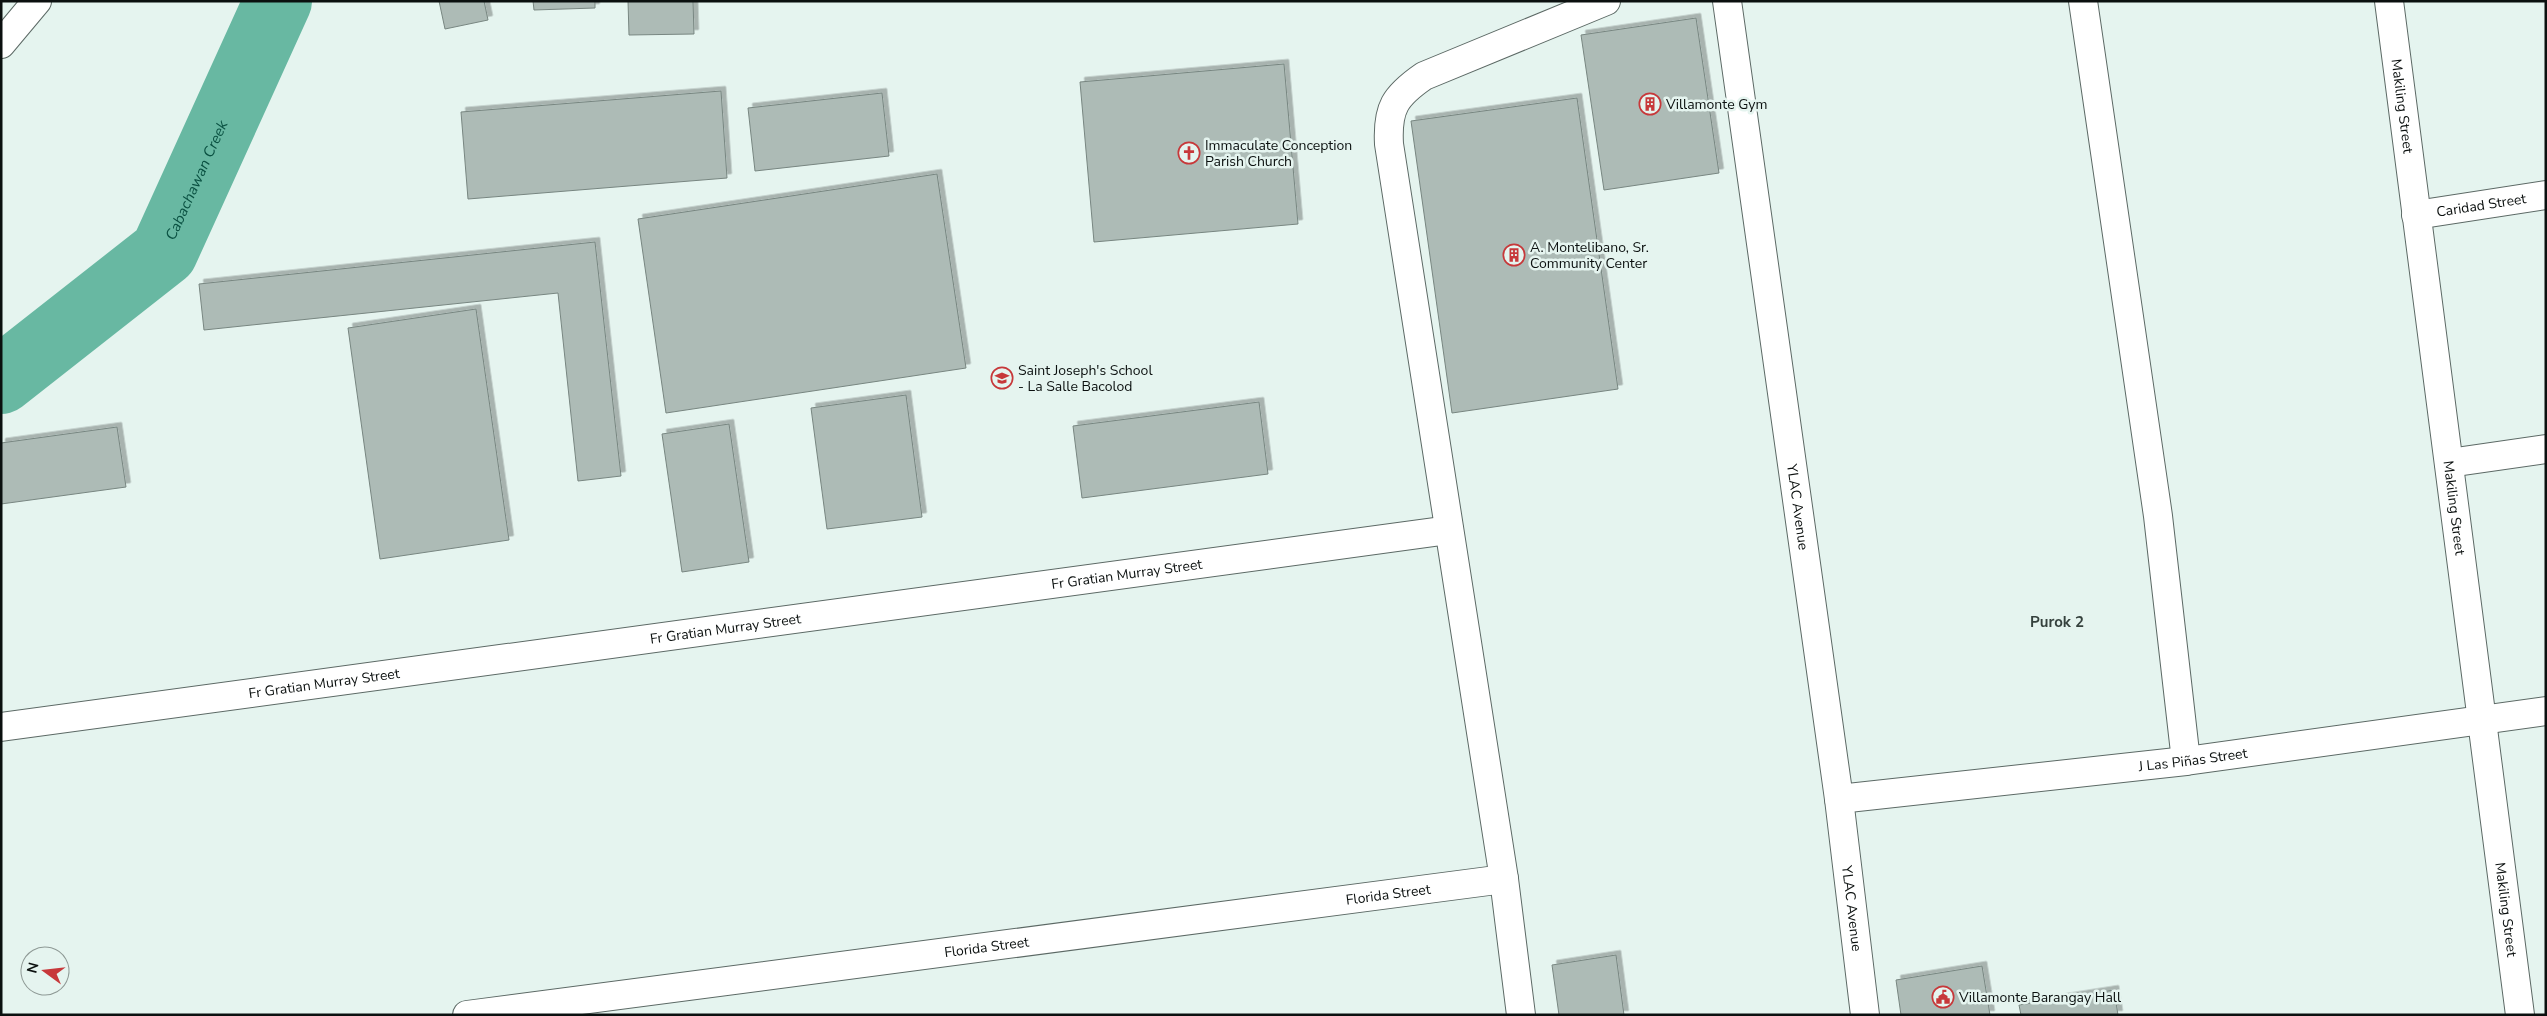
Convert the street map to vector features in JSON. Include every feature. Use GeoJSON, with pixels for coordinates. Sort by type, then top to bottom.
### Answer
{"type":"FeatureCollection","features":[{"type":"Feature","properties":{"kind":"street"},"geometry":{"type":"LineString","coordinates":[[1,44],[37,1]]}},
{"type":"Feature","properties":{"kind":"street"},"geometry":{"type":"LineString","coordinates":[[1521,1015],[1504,879],[1389,144],[1388,123],[1394,103],[1406,88],[1424,76],[1606,1]]}},
{"type":"Feature","properties":{"kind":"street","name":"YLAC Avenue"},"geometry":{"type":"LineString","coordinates":[[1727,1],[1840,800],[1865,1015]]}},
{"type":"Feature","properties":{"kind":"street"},"geometry":{"type":"LineString","coordinates":[[2083,1],[2158,516],[2186,761]]}},
{"type":"Feature","properties":{"kind":"street","name":"Makiling Street"},"geometry":{"type":"LineString","coordinates":[[2389,1],[2520,1015]]}},
{"type":"Feature","properties":{"kind":"street","name":"Caridad Street"},"geometry":{"type":"LineString","coordinates":[[2416,215],[2546,195]]}},
{"type":"Feature","properties":{"kind":"street"},"geometry":{"type":"LineString","coordinates":[[2449,463],[2546,449]]}},
{"type":"Feature","properties":{"kind":"street","name":"Fr Gratian Murray Street"},"geometry":{"type":"LineString","coordinates":[[1,727],[1449,530]]}},
{"type":"Feature","properties":{"kind":"street","name":"J Las Piñas Street"},"geometry":{"type":"LineString","coordinates":[[1840,800],[2186,761],[2546,711]]}},
{"type":"Feature","properties":{"kind":"street","name":"Florida Street"},"geometry":{"type":"LineString","coordinates":[[467,1015],[1504,879]]}},
{"type":"Feature","properties":{"kind":"building"},"geometry":{"type":"Polygon","coordinates":[[[439,1],[484,1],[488,20],[445,29],[439,1]]]}},
{"type":"Feature","properties":{"kind":"building"},"geometry":{"type":"Polygon","coordinates":[[[533,1],[595,1],[595,8],[534,10],[533,1]]]}},
{"type":"Feature","properties":{"kind":"building"},"geometry":{"type":"Polygon","coordinates":[[[628,1],[693,1],[694,34],[629,35],[628,1]]]}},
{"type":"Feature","properties":{"kind":"building","name":"Villamonte Gym"},"geometry":{"type":"Polygon","coordinates":[[[1696,18],[1719,173],[1604,190],[1581,35],[1696,18]]]}},
{"type":"Feature","properties":{"kind":"building","name":"Immaculate Conception Parish Church"},"geometry":{"type":"Polygon","coordinates":[[[1284,64],[1298,224],[1094,242],[1080,82],[1284,64]]]}},
{"type":"Feature","properties":{"kind":"building"},"geometry":{"type":"Polygon","coordinates":[[[721,91],[727,178],[468,199],[461,112],[721,91]]]}},
{"type":"Feature","properties":{"kind":"building"},"geometry":{"type":"Polygon","coordinates":[[[882,93],[889,156],[755,171],[748,108],[882,93]]]}},
{"type":"Feature","properties":{"kind":"building","name":"A. Montelibano, Sr. Community Center"},"geometry":{"type":"Polygon","coordinates":[[[1577,98],[1618,389],[1452,413],[1411,121],[1577,98]]]}},
{"type":"Feature","properties":{"kind":"building"},"geometry":{"type":"Polygon","coordinates":[[[937,174],[966,368],[666,413],[638,219],[937,174]]]}},
{"type":"Feature","properties":{"kind":"building"},"geometry":{"type":"Polygon","coordinates":[[[595,242],[621,476],[578,481],[558,293],[204,330],[199,284],[595,242]]]}},
{"type":"Feature","properties":{"kind":"building"},"geometry":{"type":"Polygon","coordinates":[[[476,309],[509,540],[380,559],[348,328],[476,309]]]}},
{"type":"Feature","properties":{"kind":"building"},"geometry":{"type":"Polygon","coordinates":[[[906,395],[922,517],[827,529],[811,408],[906,395]]]}},
{"type":"Feature","properties":{"kind":"building"},"geometry":{"type":"Polygon","coordinates":[[[1259,402],[1268,474],[1082,498],[1073,426],[1259,402]]]}},
{"type":"Feature","properties":{"kind":"building"},"geometry":{"type":"Polygon","coordinates":[[[729,424],[749,562],[682,572],[662,434],[729,424]]]}},
{"type":"Feature","properties":{"kind":"building"},"geometry":{"type":"Polygon","coordinates":[[[117,427],[126,487],[1,504],[1,443],[117,427]]]}},
{"type":"Feature","properties":{"kind":"building"},"geometry":{"type":"Polygon","coordinates":[[[1616,955],[1624,1015],[1559,1015],[1552,965],[1616,955]]]}},
{"type":"Feature","properties":{"kind":"building","name":"Villamonte Barangay Hall"},"geometry":{"type":"Polygon","coordinates":[[[1982,966],[1990,1015],[1901,1015],[1896,980],[1982,966]]]}},
{"type":"Feature","properties":{"kind":"building"},"geometry":{"type":"Polygon","coordinates":[[[2114,990],[2118,1015],[2021,1015],[2019,1005],[2114,990]]]}},
{"type":"Feature","properties":{"kind":"waterway","name":"Cabachawan Creek"},"geometry":{"type":"LineString","coordinates":[[1,380],[164,252],[278,1]]}},
{"type":"Feature","properties":{"kind":"place","name":"Villamonte Gym"},"geometry":{"type":"Point","coordinates":[1650,104]}},
{"type":"Feature","properties":{"kind":"place","name":"Immaculate Conception Parish Church"},"geometry":{"type":"Point","coordinates":[1189,153]}},
{"type":"Feature","properties":{"kind":"place","name":"A. Montelibano, Sr. Community Center"},"geometry":{"type":"Point","coordinates":[1514,255]}},
{"type":"Feature","properties":{"kind":"place","name":"Saint Joseph's School - La Salle Bacolod"},"geometry":{"type":"Point","coordinates":[1002,378]}},
{"type":"Feature","properties":{"kind":"place","name":"Villamonte Barangay Hall"},"geometry":{"type":"Point","coordinates":[1943,997]}},
{"type":"Feature","properties":{"kind":"district","name":"Purok 2"},"geometry":{"type":"Point","coordinates":[2057,622]}}]}
